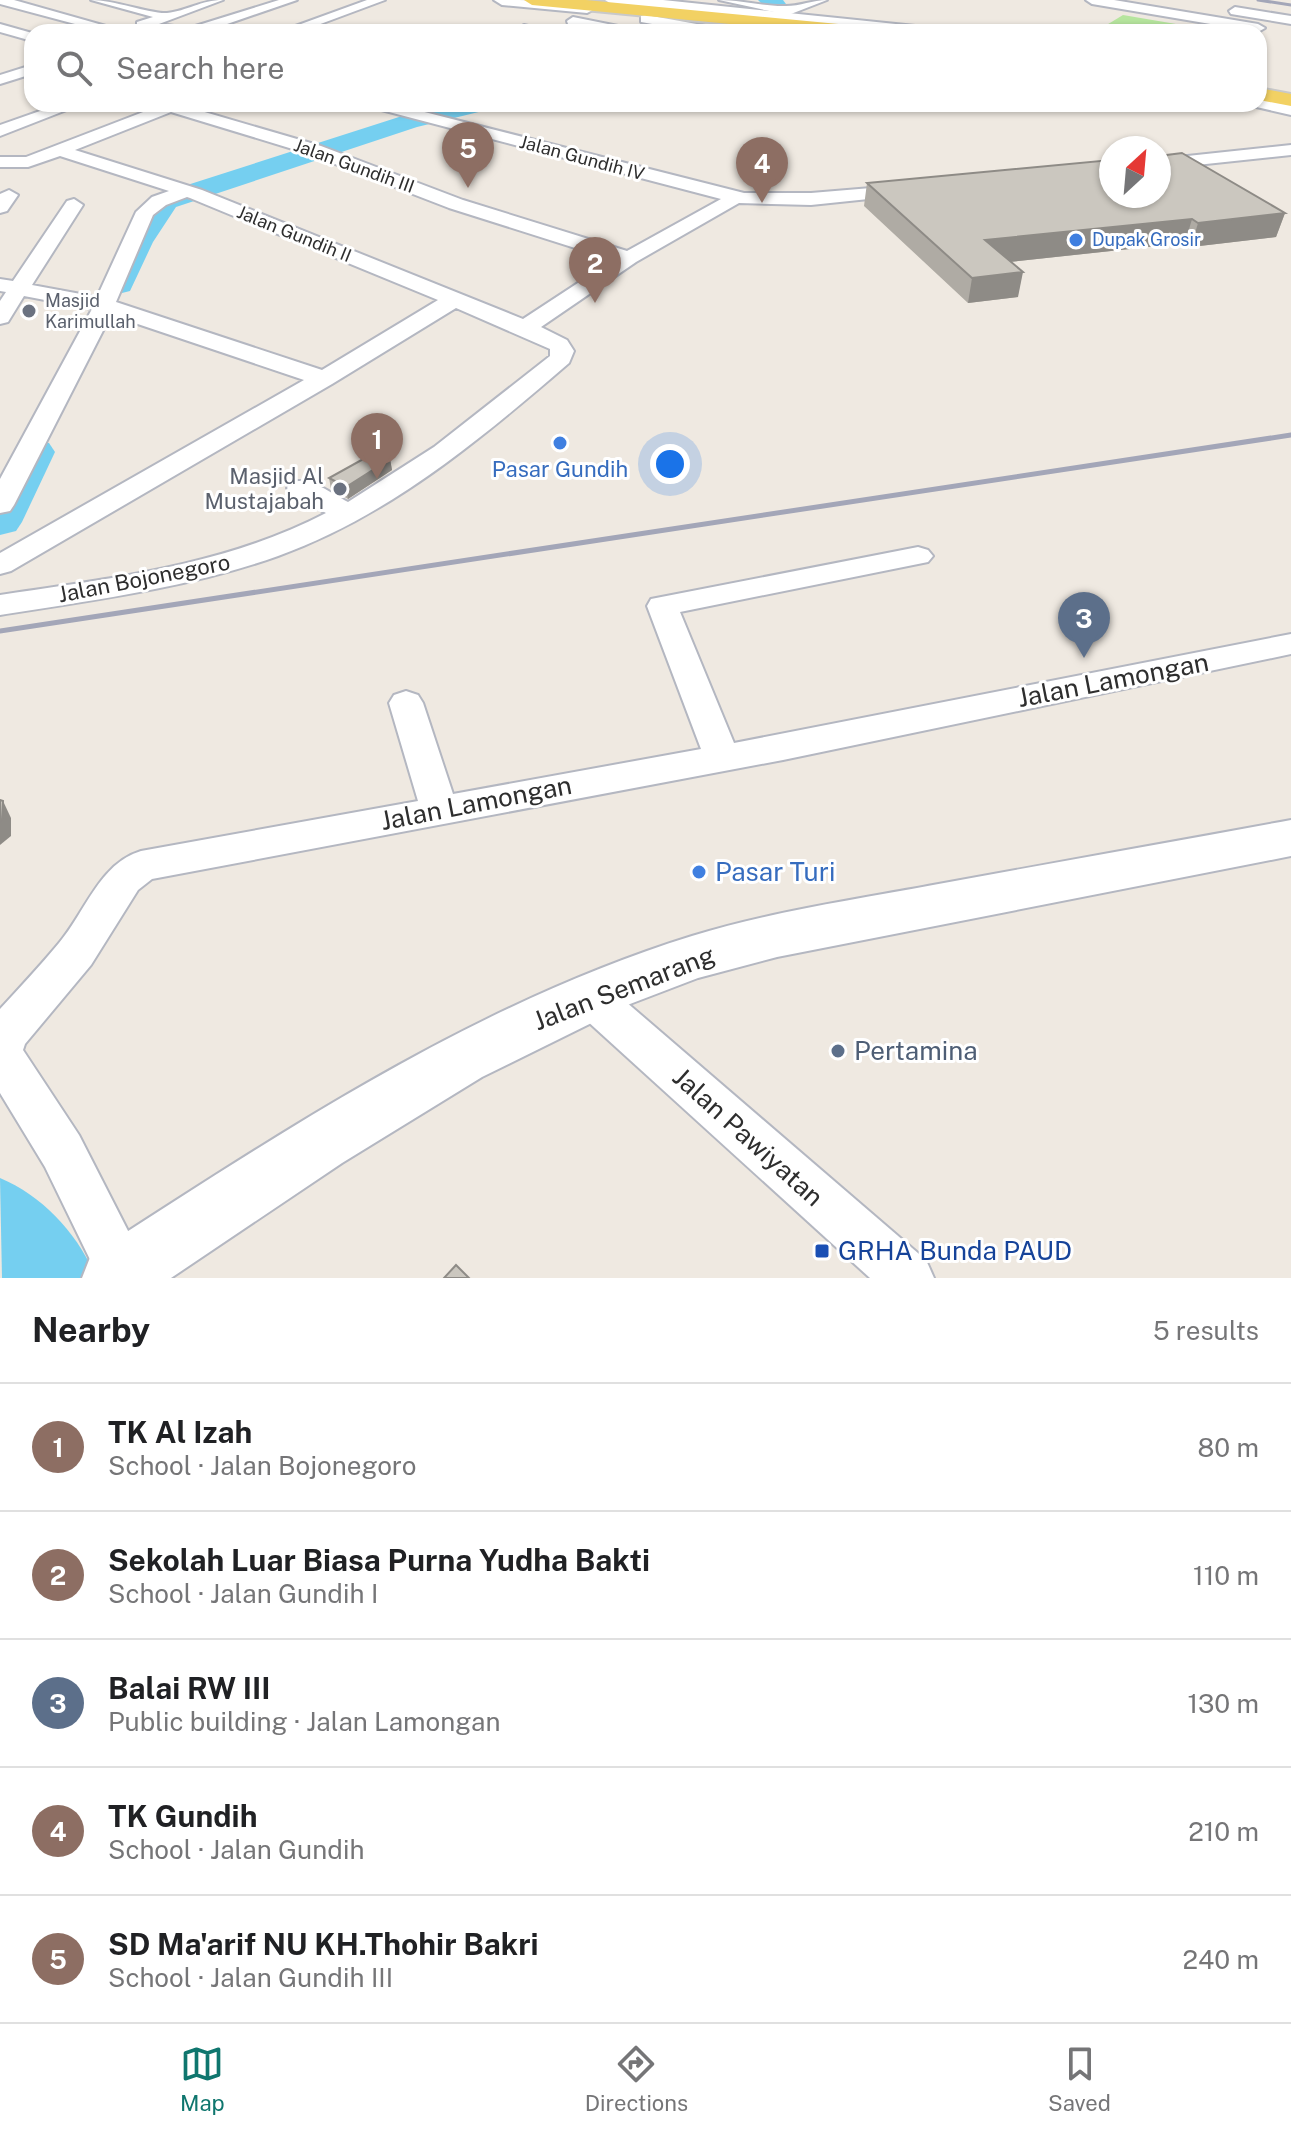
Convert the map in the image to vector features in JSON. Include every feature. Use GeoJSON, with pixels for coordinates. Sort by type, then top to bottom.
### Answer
{"type":"FeatureCollection","features":[{"type":"Feature","properties":{"kind":"main road"},"geometry":{"type":"LineString","coordinates":[[502,0],[760,14]]}},
{"type":"Feature","properties":{"kind":"main road"},"geometry":{"type":"LineString","coordinates":[[532,0],[760,14]]}},
{"type":"Feature","properties":{"kind":"main road"},"geometry":{"type":"LineString","coordinates":[[574,0],[760,14],[807,24]]}},
{"type":"Feature","properties":{"kind":"main road"},"geometry":{"type":"LineString","coordinates":[[613,0],[831,24]]}},
{"type":"Feature","properties":{"kind":"main road"},"geometry":{"type":"LineString","coordinates":[[1267,98],[1291,102]]}},
{"type":"Feature","properties":{"kind":"street"},"geometry":{"type":"LineString","coordinates":[[0,0],[90,24]]}},
{"type":"Feature","properties":{"kind":"street"},"geometry":{"type":"LineString","coordinates":[[97,0],[163,16]]}},
{"type":"Feature","properties":{"kind":"street"},"geometry":{"type":"LineString","coordinates":[[191,0],[207,1]]}},
{"type":"Feature","properties":{"kind":"street"},"geometry":{"type":"LineString","coordinates":[[145,24],[217,0]]}},
{"type":"Feature","properties":{"kind":"street"},"geometry":{"type":"LineString","coordinates":[[214,24],[291,0]]}},
{"type":"Feature","properties":{"kind":"street"},"geometry":{"type":"LineString","coordinates":[[309,24],[379,0]]}},
{"type":"Feature","properties":{"kind":"street"},"geometry":{"type":"LineString","coordinates":[[725,0],[760,14]]}},
{"type":"Feature","properties":{"kind":"street"},"geometry":{"type":"LineString","coordinates":[[728,24],[821,0]]}},
{"type":"Feature","properties":{"kind":"street"},"geometry":{"type":"LineString","coordinates":[[1092,0],[1226,24]]}},
{"type":"Feature","properties":{"kind":"street"},"geometry":{"type":"LineString","coordinates":[[1173,0],[1284,19]]}},
{"type":"Feature","properties":{"kind":"street"},"geometry":{"type":"LineString","coordinates":[[1224,0],[1291,12]]}},
{"type":"Feature","properties":{"kind":"street"},"geometry":{"type":"LineString","coordinates":[[646,19],[671,24]]}},
{"type":"Feature","properties":{"kind":"street"},"geometry":{"type":"LineString","coordinates":[[573,21],[588,24]]}},
{"type":"Feature","properties":{"kind":"street"},"geometry":{"type":"LineString","coordinates":[[0,28],[24,35]]}},
{"type":"Feature","properties":{"kind":"street"},"geometry":{"type":"LineString","coordinates":[[0,82],[24,72]]}},
{"type":"Feature","properties":{"kind":"street"},"geometry":{"type":"LineString","coordinates":[[0,82],[21,88]]}},
{"type":"Feature","properties":{"kind":"street"},"geometry":{"type":"LineString","coordinates":[[0,131],[53,112]]}},
{"type":"Feature","properties":{"kind":"street"},"geometry":{"type":"LineString","coordinates":[[0,162],[24,163],[158,112]]}},
{"type":"Feature","properties":{"kind":"street","name":"Jalan Gundih III"},"geometry":{"type":"LineString","coordinates":[[193,112],[319,151],[456,204],[629,258]]}},
{"type":"Feature","properties":{"kind":"street","name":"Jalan Gundih IV"},"geometry":{"type":"LineString","coordinates":[[406,112],[735,198],[787,200],[920,188]]}},
{"type":"Feature","properties":{"kind":"street"},"geometry":{"type":"LineString","coordinates":[[421,116],[436,112]]}},
{"type":"Feature","properties":{"kind":"street"},"geometry":{"type":"LineString","coordinates":[[0,118],[23,123]]}},
{"type":"Feature","properties":{"kind":"street","name":"Jalan Gundih II"},"geometry":{"type":"LineString","coordinates":[[59,150],[190,192],[525,328]]}},
{"type":"Feature","properties":{"kind":"street"},"geometry":{"type":"LineString","coordinates":[[1171,163],[1291,150]]}},
{"type":"Feature","properties":{"kind":"street"},"geometry":{"type":"LineString","coordinates":[[0,505],[107,307],[145,212],[159,201],[190,192]]}},
{"type":"Feature","properties":{"kind":"street"},"geometry":{"type":"LineString","coordinates":[[525,328],[629,258],[735,198]]}},
{"type":"Feature","properties":{"kind":"street"},"geometry":{"type":"LineString","coordinates":[[0,317],[10,287],[74,205]]}},
{"type":"Feature","properties":{"kind":"street"},"geometry":{"type":"LineString","coordinates":[[10,287],[107,307],[324,379]]}},
{"type":"Feature","properties":{"kind":"street"},"geometry":{"type":"LineString","coordinates":[[0,565],[324,379],[453,300]]}},
{"type":"Feature","properties":{"kind":"street","name":"Jalan Bojonegoro"},"geometry":{"type":"LineString","coordinates":[[0,605],[220,566],[349,514],[384,496],[441,456],[561,358],[559,345],[525,328]]}},
{"type":"Feature","properties":{"kind":"street"},"geometry":{"type":"LineString","coordinates":[[301,488],[349,514]]}},
{"type":"Feature","properties":{"kind":"street"},"geometry":{"type":"LineString","coordinates":[[722,757],[662,606],[918,556]]}},
{"type":"Feature","properties":{"kind":"street","name":"Jalan Lamongan"},"geometry":{"type":"LineString","coordinates":[[119,1275],[62,1151],[0,1053],[5,1035],[76,953],[124,879],[141,866],[722,757],[1291,644]]}},
{"type":"Feature","properties":{"kind":"street"},"geometry":{"type":"LineString","coordinates":[[406,703],[439,810]]}},
{"type":"Feature","properties":{"kind":"street","name":"Jalan Semarang"},"geometry":{"type":"LineString","coordinates":[[119,1275],[371,1109],[507,1034],[589,996],[690,958],[814,928],[1291,838]]}},
{"type":"Feature","properties":{"kind":"street","name":"Jalan Pawiyatan"},"geometry":{"type":"LineString","coordinates":[[589,996],[908,1278]]}},
{"type":"Feature","properties":{"kind":"green space"},"geometry":{"type":"Polygon","coordinates":[[[1123,15],[1176,24],[1108,24],[1123,15]]]}},
{"type":"Feature","properties":{"kind":"building"},"geometry":{"type":"Polygon","coordinates":[[[1182,153],[1285,213],[985,240],[1023,272],[972,278],[867,183],[1099,161],[1099,208],[1171,208],[1171,154],[1182,153]]]}},
{"type":"Feature","properties":{"kind":"building"},"geometry":{"type":"Polygon","coordinates":[[[376,452],[390,459],[346,487],[329,478],[376,452]]]}},
{"type":"Feature","properties":{"kind":"building"},"geometry":{"type":"Polygon","coordinates":[[[0,800],[3,801],[0,821],[0,800]]]}},
{"type":"Feature","properties":{"kind":"building"},"geometry":{"type":"Polygon","coordinates":[[[456,1265],[469,1278],[444,1278],[456,1265]]]}},
{"type":"Feature","properties":{"kind":"waterway"},"geometry":{"type":"LineString","coordinates":[[737,24],[776,4],[768,0]]}},
{"type":"Feature","properties":{"kind":"waterway"},"geometry":{"type":"LineString","coordinates":[[118,284],[138,242],[166,201],[408,122],[449,112]]}},
{"type":"Feature","properties":{"kind":"waterway"},"geometry":{"type":"LineString","coordinates":[[0,522],[35,452]]}},
{"type":"Feature","properties":{"kind":"waterway"},"geometry":{"type":"LineString","coordinates":[[0,1217],[56,1278]]}},
{"type":"Feature","properties":{"kind":"railway"},"geometry":{"type":"LineString","coordinates":[[1258,0],[1291,5]]}},
{"type":"Feature","properties":{"kind":"railway"},"geometry":{"type":"LineString","coordinates":[[0,631],[1291,435]]}},
{"type":"Feature","properties":{"kind":"place","name":"SD Ma'arif NU KH.Thohir Bakri"},"geometry":{"type":"Point","coordinates":[468,188]}},
{"type":"Feature","properties":{"kind":"place","name":"TK Gundih"},"geometry":{"type":"Point","coordinates":[762,203]}},
{"type":"Feature","properties":{"kind":"place","name":"Dupak Grosir"},"geometry":{"type":"Point","coordinates":[1076,240]}},
{"type":"Feature","properties":{"kind":"place","name":"Sekolah Luar Biasa Purna Yudha Bakti"},"geometry":{"type":"Point","coordinates":[595,303]}},
{"type":"Feature","properties":{"kind":"place","name":"Masjid Karimullah"},"geometry":{"type":"Point","coordinates":[29,311]}},
{"type":"Feature","properties":{"kind":"place","name":"Pasar Gundih"},"geometry":{"type":"Point","coordinates":[560,443]}},
{"type":"Feature","properties":{"kind":"place","name":"TK Al Izah"},"geometry":{"type":"Point","coordinates":[377,479]}},
{"type":"Feature","properties":{"kind":"place","name":"Masjid Al Mustajabah"},"geometry":{"type":"Point","coordinates":[340,489]}},
{"type":"Feature","properties":{"kind":"place","name":"Balai RW III"},"geometry":{"type":"Point","coordinates":[1084,658]}},
{"type":"Feature","properties":{"kind":"place","name":"Pasar Turi"},"geometry":{"type":"Point","coordinates":[699,872]}},
{"type":"Feature","properties":{"kind":"place","name":"Pertamina"},"geometry":{"type":"Point","coordinates":[838,1051]}},
{"type":"Feature","properties":{"kind":"place","name":"GRHA Bunda PAUD"},"geometry":{"type":"Point","coordinates":[822,1251]}}]}
